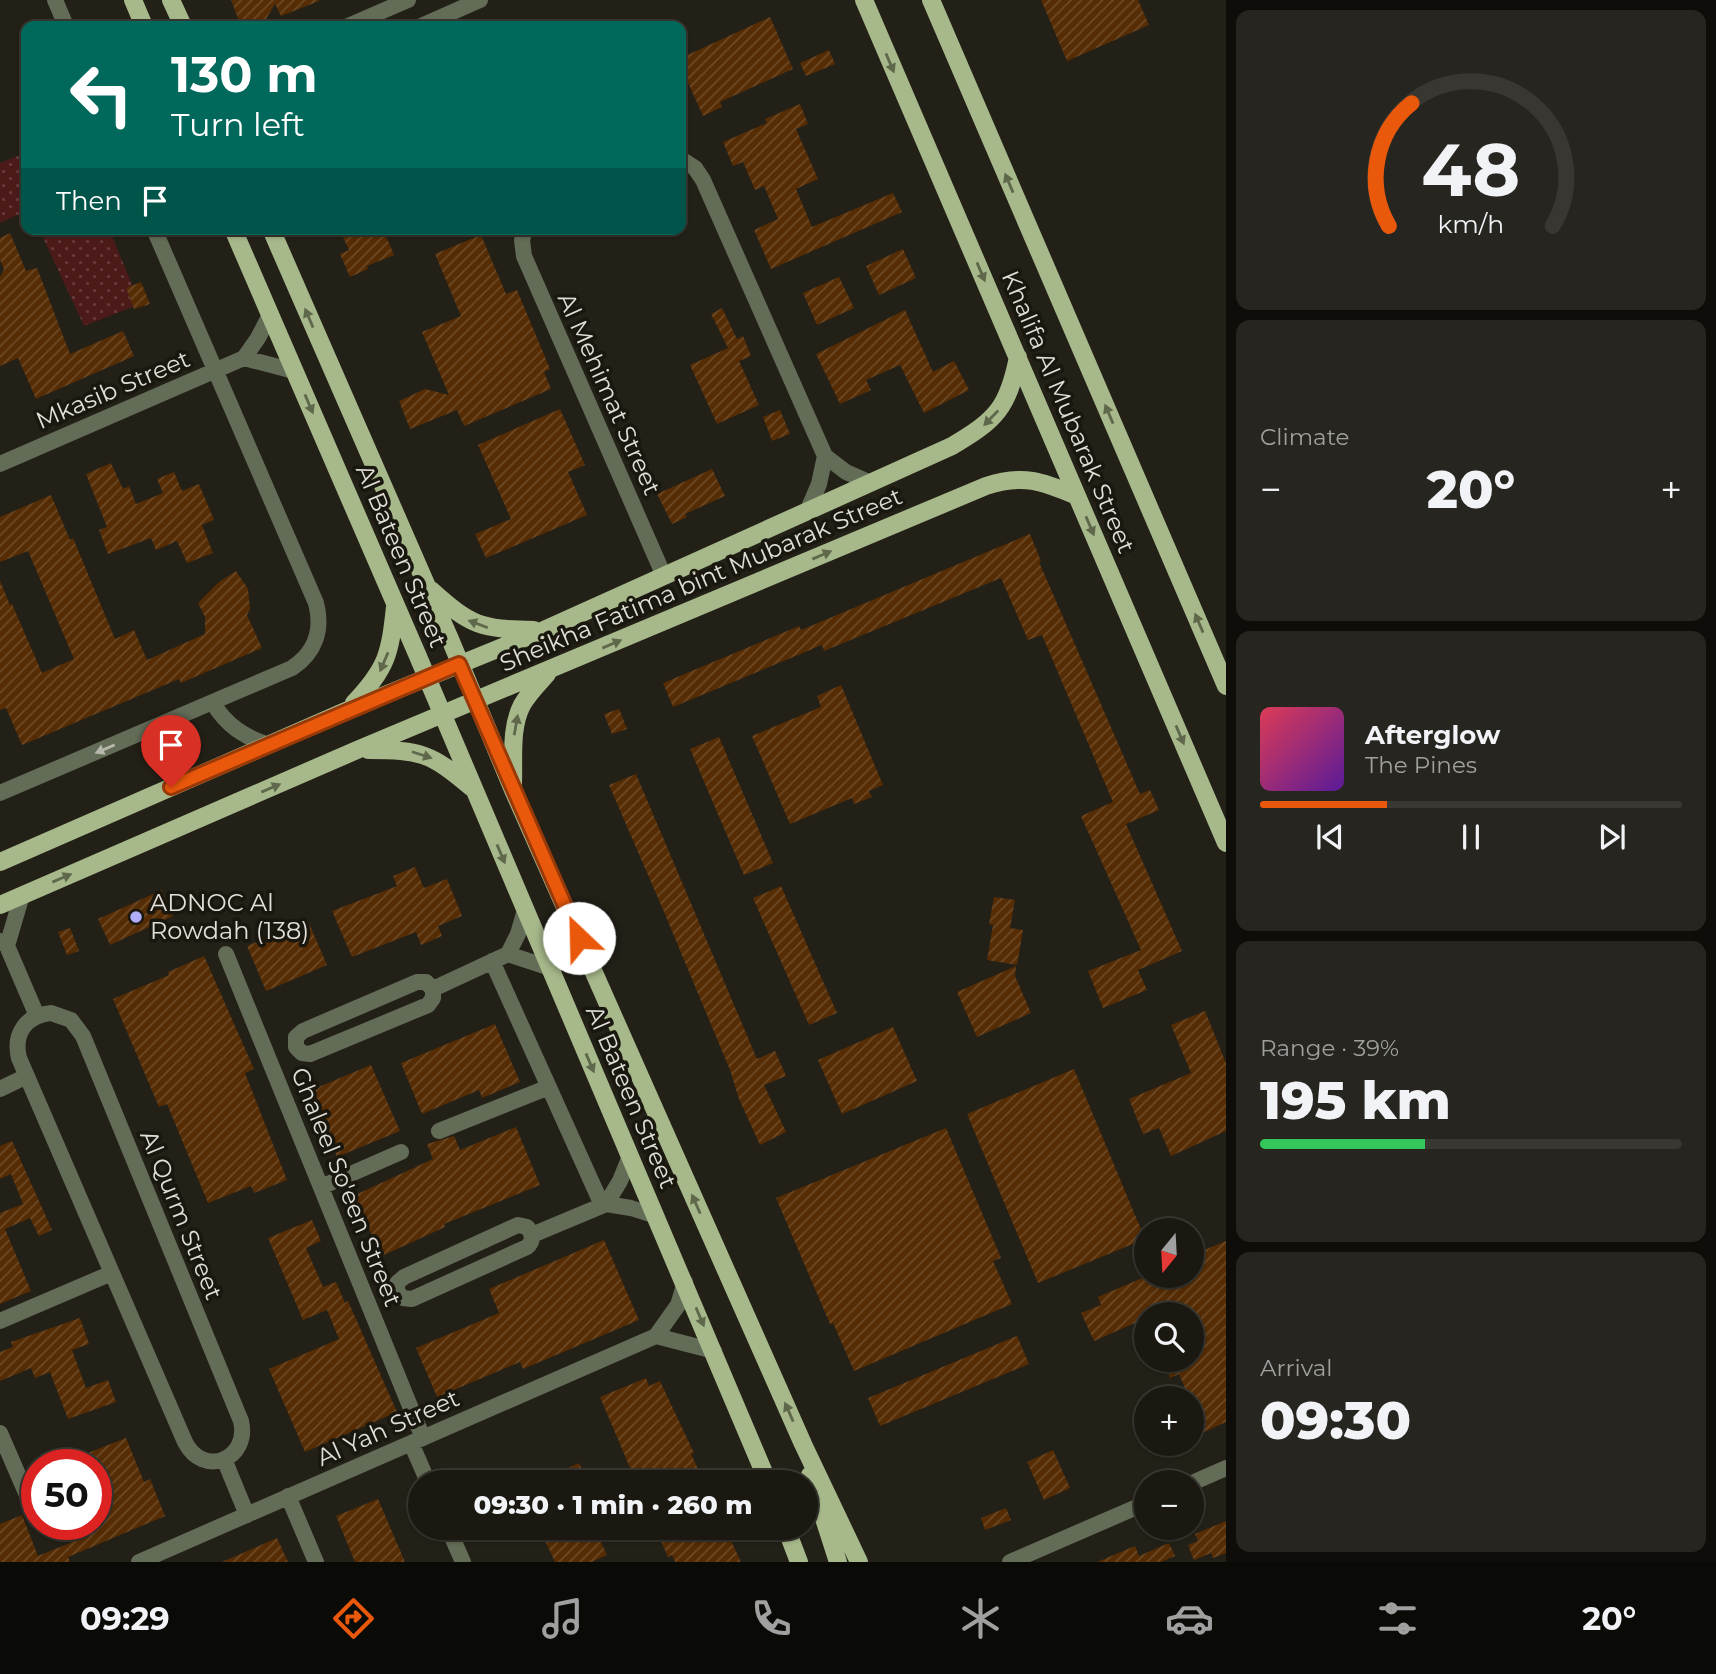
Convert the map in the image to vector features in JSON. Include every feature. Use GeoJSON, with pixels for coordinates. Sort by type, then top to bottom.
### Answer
{"type":"FeatureCollection","features":[{"type":"Feature","properties":{"kind":"main road"},"geometry":{"type":"LineString","coordinates":[[133,0],[143,21]]}},
{"type":"Feature","properties":{"kind":"main road"},"geometry":{"type":"LineString","coordinates":[[172,0],[181,21]]}},
{"type":"Feature","properties":{"kind":"main road","name":"Khalifa Al Mubarak Street"},"geometry":{"type":"LineString","coordinates":[[864,0],[1226,843]]}},
{"type":"Feature","properties":{"kind":"main road","name":"Khalifa Al Mubarak Street"},"geometry":{"type":"LineString","coordinates":[[930,0],[1226,686]]}},
{"type":"Feature","properties":{"kind":"main road","name":"Al Bateen Street"},"geometry":{"type":"LineString","coordinates":[[236,235],[427,677],[763,1470]]}},
{"type":"Feature","properties":{"kind":"main road","name":"Al Bateen Street"},"geometry":{"type":"LineString","coordinates":[[274,235],[513,790],[803,1444],[859,1562]]}},
{"type":"Feature","properties":{"kind":"main road","name":"Sheikha Fatima bint Mubarak Street"},"geometry":{"type":"LineString","coordinates":[[0,862],[348,710],[544,630],[952,446],[993,418],[1007,396],[1017,357]]}},
{"type":"Feature","properties":{"kind":"main road","name":"Sheikha Fatima bint Mubarak Street"},"geometry":{"type":"LineString","coordinates":[[0,905],[357,750],[986,486],[1026,478],[1077,496]]}},
{"type":"Feature","properties":{"kind":"main road"},"geometry":{"type":"LineString","coordinates":[[424,583],[459,614],[475,624],[503,630],[544,630]]}},
{"type":"Feature","properties":{"kind":"main road"},"geometry":{"type":"LineString","coordinates":[[348,710],[369,687],[386,661],[392,638],[395,603]]}},
{"type":"Feature","properties":{"kind":"main road"},"geometry":{"type":"LineString","coordinates":[[513,790],[515,727],[518,714],[528,695],[549,671]]}},
{"type":"Feature","properties":{"kind":"main road"},"geometry":{"type":"LineString","coordinates":[[357,750],[406,750],[426,755],[450,769],[475,791]]}},
{"type":"Feature","properties":{"kind":"main road","name":"Al Bateen Street"},"geometry":{"type":"LineString","coordinates":[[803,1444],[816,1498],[838,1562]]}},
{"type":"Feature","properties":{"kind":"main road"},"geometry":{"type":"LineString","coordinates":[[791,1540],[799,1562]]}},
{"type":"Feature","properties":{"kind":"street"},"geometry":{"type":"LineString","coordinates":[[55,0],[64,21]]}},
{"type":"Feature","properties":{"kind":"street"},"geometry":{"type":"LineString","coordinates":[[360,21],[408,0]]}},
{"type":"Feature","properties":{"kind":"street"},"geometry":{"type":"LineString","coordinates":[[432,21],[480,0]]}},
{"type":"Feature","properties":{"kind":"street"},"geometry":{"type":"LineString","coordinates":[[686,162],[695,168],[703,180],[825,456],[846,472],[871,483]]}},
{"type":"Feature","properties":{"kind":"street"},"geometry":{"type":"LineString","coordinates":[[0,793],[213,703],[300,663],[313,648],[319,630],[316,603],[157,235]]}},
{"type":"Feature","properties":{"kind":"street","name":"Al Mehimat Street"},"geometry":{"type":"LineString","coordinates":[[523,235],[524,256],[664,576]]}},
{"type":"Feature","properties":{"kind":"street"},"geometry":{"type":"LineString","coordinates":[[270,315],[244,358],[294,371]]}},
{"type":"Feature","properties":{"kind":"street","name":"Mkasib Street"},"geometry":{"type":"LineString","coordinates":[[0,464],[244,358]]}},
{"type":"Feature","properties":{"kind":"street"},"geometry":{"type":"LineString","coordinates":[[807,512],[819,484],[825,456]]}},
{"type":"Feature","properties":{"kind":"street"},"geometry":{"type":"LineString","coordinates":[[213,703],[219,713],[236,729],[269,744]]}},
{"type":"Feature","properties":{"kind":"street"},"geometry":{"type":"LineString","coordinates":[[22,895],[4,943],[37,1016],[25,1024],[17,1044],[19,1058],[189,1449],[201,1459],[224,1460],[247,1515]]}},
{"type":"Feature","properties":{"kind":"street"},"geometry":{"type":"LineString","coordinates":[[508,954],[525,910]]}},
{"type":"Feature","properties":{"kind":"street","name":"Ghaleel So'een Street"},"geometry":{"type":"LineString","coordinates":[[226,954],[369,1305],[417,1440],[425,1470]]}},
{"type":"Feature","properties":{"kind":"street"},"geometry":{"type":"LineString","coordinates":[[433,989],[508,954],[550,968]]}},
{"type":"Feature","properties":{"kind":"street"},"geometry":{"type":"LineString","coordinates":[[492,961],[604,1204]]}},
{"type":"Feature","properties":{"kind":"street"},"geometry":{"type":"LineString","coordinates":[[417,982],[426,982],[433,989],[433,998],[424,1007],[310,1054],[302,1053],[296,1047],[296,1037],[303,1031],[417,982]]}},
{"type":"Feature","properties":{"kind":"street","name":"Al Qurm Street"},"geometry":{"type":"LineString","coordinates":[[37,1016],[51,1013],[64,1016],[76,1024],[83,1036],[241,1421],[241,1444],[224,1460]]}},
{"type":"Feature","properties":{"kind":"street"},"geometry":{"type":"LineString","coordinates":[[269,1059],[296,1047]]}},
{"type":"Feature","properties":{"kind":"street"},"geometry":{"type":"LineString","coordinates":[[0,1088],[27,1076]]}},
{"type":"Feature","properties":{"kind":"street"},"geometry":{"type":"LineString","coordinates":[[439,1131],[549,1087]]}},
{"type":"Feature","properties":{"kind":"street"},"geometry":{"type":"LineString","coordinates":[[321,1187],[401,1152]]}},
{"type":"Feature","properties":{"kind":"street"},"geometry":{"type":"LineString","coordinates":[[604,1204],[620,1181],[630,1156]]}},
{"type":"Feature","properties":{"kind":"street"},"geometry":{"type":"LineString","coordinates":[[532,1235],[527,1227],[518,1225],[404,1277],[397,1283],[397,1292],[403,1298],[412,1299],[527,1247],[532,1235],[604,1204],[631,1208],[656,1216]]}},
{"type":"Feature","properties":{"kind":"street"},"geometry":{"type":"LineString","coordinates":[[0,1321],[112,1273]]}},
{"type":"Feature","properties":{"kind":"street"},"geometry":{"type":"LineString","coordinates":[[685,1282],[678,1305],[656,1336],[714,1351]]}},
{"type":"Feature","properties":{"kind":"street"},"geometry":{"type":"LineString","coordinates":[[369,1305],[397,1292]]}},
{"type":"Feature","properties":{"kind":"street","name":"Al Yah Street"},"geometry":{"type":"LineString","coordinates":[[139,1562],[656,1336]]}},
{"type":"Feature","properties":{"kind":"street"},"geometry":{"type":"LineString","coordinates":[[0,1433],[6,1462],[21,1489]]}},
{"type":"Feature","properties":{"kind":"street"},"geometry":{"type":"LineString","coordinates":[[1204,1478],[1226,1468]]}},
{"type":"Feature","properties":{"kind":"street"},"geometry":{"type":"LineString","coordinates":[[288,1496],[316,1562]]}},
{"type":"Feature","properties":{"kind":"street"},"geometry":{"type":"LineString","coordinates":[[1010,1562],[1134,1508]]}},
{"type":"Feature","properties":{"kind":"street"},"geometry":{"type":"LineString","coordinates":[[453,1540],[463,1562]]}},
{"type":"Feature","properties":{"kind":"shaded area"},"geometry":{"type":"Polygon","coordinates":[[[21,155],[21,213],[0,223],[0,163],[21,155]]]}},
{"type":"Feature","properties":{"kind":"shaded area"},"geometry":{"type":"Polygon","coordinates":[[[42,235],[111,235],[140,304],[84,326],[42,235]]]}},
{"type":"Feature","properties":{"kind":"building"},"geometry":{"type":"Polygon","coordinates":[[[231,0],[319,0],[281,16],[275,4],[265,21],[239,21],[231,0]]]}},
{"type":"Feature","properties":{"kind":"building"},"geometry":{"type":"Polygon","coordinates":[[[1041,0],[1138,0],[1149,25],[1067,61],[1041,0]]]}},
{"type":"Feature","properties":{"kind":"building"},"geometry":{"type":"Polygon","coordinates":[[[770,17],[793,69],[720,102],[722,107],[703,116],[686,78],[686,56],[770,17]]]}},
{"type":"Feature","properties":{"kind":"building"},"geometry":{"type":"Polygon","coordinates":[[[829,50],[835,64],[806,76],[800,63],[829,50]]]}},
{"type":"Feature","properties":{"kind":"building"},"geometry":{"type":"Polygon","coordinates":[[[800,104],[808,124],[796,129],[818,179],[796,189],[812,227],[893,193],[902,212],[771,269],[754,230],[778,219],[764,186],[755,190],[743,162],[733,166],[723,142],[767,123],[765,119],[800,104]]]}},
{"type":"Feature","properties":{"kind":"building"},"geometry":{"type":"Polygon","coordinates":[[[10,233],[26,271],[37,268],[70,354],[123,331],[134,356],[36,399],[18,358],[0,366],[0,277],[4,269],[0,260],[0,238],[10,233]]]}},
{"type":"Feature","properties":{"kind":"building"},"geometry":{"type":"Polygon","coordinates":[[[342,235],[386,235],[394,255],[367,266],[368,269],[350,277],[340,254],[349,250],[342,235]]]}},
{"type":"Feature","properties":{"kind":"building"},"geometry":{"type":"Polygon","coordinates":[[[481,235],[506,294],[517,290],[550,369],[544,372],[551,389],[464,426],[457,410],[410,429],[399,401],[425,389],[449,395],[422,332],[461,316],[435,254],[481,235]]]}},
{"type":"Feature","properties":{"kind":"building"},"geometry":{"type":"Polygon","coordinates":[[[903,249],[916,278],[879,295],[866,266],[903,249]]]}},
{"type":"Feature","properties":{"kind":"building"},"geometry":{"type":"Polygon","coordinates":[[[839,277],[854,308],[817,325],[803,293],[839,277]]]}},
{"type":"Feature","properties":{"kind":"building"},"geometry":{"type":"Polygon","coordinates":[[[141,282],[150,304],[134,309],[126,288],[141,282]]]}},
{"type":"Feature","properties":{"kind":"building"},"geometry":{"type":"Polygon","coordinates":[[[722,308],[737,339],[743,336],[751,356],[739,361],[759,405],[717,424],[690,365],[728,348],[711,314],[722,308]]]}},
{"type":"Feature","properties":{"kind":"building"},"geometry":{"type":"Polygon","coordinates":[[[905,310],[933,372],[954,361],[969,390],[924,413],[900,365],[866,380],[871,390],[840,404],[816,354],[905,310]]]}},
{"type":"Feature","properties":{"kind":"building"},"geometry":{"type":"Polygon","coordinates":[[[560,409],[585,465],[568,472],[587,515],[486,558],[475,534],[511,519],[478,445],[560,409]]]}},
{"type":"Feature","properties":{"kind":"building"},"geometry":{"type":"Polygon","coordinates":[[[780,410],[790,434],[772,441],[763,417],[780,410]]]}},
{"type":"Feature","properties":{"kind":"building"},"geometry":{"type":"Polygon","coordinates":[[[111,463],[123,489],[129,486],[136,504],[163,493],[157,479],[174,472],[182,491],[199,484],[214,520],[202,525],[213,553],[187,563],[177,541],[156,550],[151,538],[108,554],[99,530],[107,527],[86,474],[111,463]]]}},
{"type":"Feature","properties":{"kind":"building"},"geometry":{"type":"Polygon","coordinates":[[[712,469],[725,496],[685,514],[687,517],[672,524],[657,494],[712,469]]]}},
{"type":"Feature","properties":{"kind":"building"},"geometry":{"type":"Polygon","coordinates":[[[51,495],[70,540],[73,538],[115,639],[134,630],[147,660],[205,634],[205,617],[198,603],[219,582],[236,571],[248,589],[250,609],[247,615],[262,648],[181,683],[179,679],[22,745],[6,708],[0,710],[0,581],[42,673],[74,659],[28,551],[0,562],[0,517],[51,495]]]}},
{"type":"Feature","properties":{"kind":"building"},"geometry":{"type":"Polygon","coordinates":[[[1030,534],[1041,561],[1039,562],[1140,794],[1150,790],[1159,810],[1126,824],[1182,951],[1138,970],[1147,990],[1103,1008],[1088,971],[1141,950],[1081,816],[1113,802],[1042,635],[1028,640],[1001,578],[824,651],[822,645],[673,707],[663,683],[799,626],[801,630],[1030,534]]]}},
{"type":"Feature","properties":{"kind":"building"},"geometry":{"type":"Polygon","coordinates":[[[841,685],[883,785],[869,791],[872,797],[854,804],[852,798],[790,824],[752,736],[821,707],[817,696],[841,685]]]}},
{"type":"Feature","properties":{"kind":"building"},"geometry":{"type":"Polygon","coordinates":[[[619,709],[627,729],[612,734],[604,714],[619,709]]]}},
{"type":"Feature","properties":{"kind":"building"},"geometry":{"type":"Polygon","coordinates":[[[719,737],[773,863],[744,875],[690,749],[719,737]]]}},
{"type":"Feature","properties":{"kind":"building"},"geometry":{"type":"Polygon","coordinates":[[[636,774],[757,1059],[775,1051],[786,1076],[764,1085],[786,1132],[760,1145],[609,785],[636,774]]]}},
{"type":"Feature","properties":{"kind":"building"},"geometry":{"type":"Polygon","coordinates":[[[415,867],[424,888],[447,879],[462,916],[438,926],[442,936],[421,945],[416,932],[352,957],[332,911],[397,886],[393,876],[415,867]]]}},
{"type":"Feature","properties":{"kind":"building"},"geometry":{"type":"Polygon","coordinates":[[[781,886],[837,1013],[809,1025],[753,898],[781,886]]]}},
{"type":"Feature","properties":{"kind":"building","name":"ADNOC Al Rowdah (138)"},"geometry":{"type":"Polygon","coordinates":[[[162,890],[173,916],[110,945],[98,919],[162,890]]]}},
{"type":"Feature","properties":{"kind":"building"},"geometry":{"type":"Polygon","coordinates":[[[994,897],[1015,900],[1010,928],[1023,930],[1017,965],[987,960],[994,897]]]}},
{"type":"Feature","properties":{"kind":"building"},"geometry":{"type":"Polygon","coordinates":[[[308,921],[327,965],[266,991],[247,946],[308,921]]]}},
{"type":"Feature","properties":{"kind":"building"},"geometry":{"type":"Polygon","coordinates":[[[70,928],[79,951],[67,955],[58,932],[70,928]]]}},
{"type":"Feature","properties":{"kind":"building"},"geometry":{"type":"Polygon","coordinates":[[[204,956],[254,1069],[245,1073],[287,1180],[254,1193],[251,1186],[208,1203],[167,1104],[159,1107],[113,999],[169,975],[168,972],[204,956]]]}},
{"type":"Feature","properties":{"kind":"building"},"geometry":{"type":"Polygon","coordinates":[[[1016,966],[1015,976],[1031,1013],[977,1037],[957,992],[1016,966]]]}},
{"type":"Feature","properties":{"kind":"building"},"geometry":{"type":"Polygon","coordinates":[[[1205,1011],[1226,1063],[1226,1131],[1171,1156],[1159,1128],[1143,1134],[1129,1099],[1191,1073],[1171,1025],[1205,1011]]]}},
{"type":"Feature","properties":{"kind":"building"},"geometry":{"type":"Polygon","coordinates":[[[495,1024],[520,1082],[482,1098],[479,1090],[422,1114],[401,1063],[495,1024]]]}},
{"type":"Feature","properties":{"kind":"building"},"geometry":{"type":"Polygon","coordinates":[[[893,1027],[917,1081],[842,1114],[818,1060],[893,1027]]]}},
{"type":"Feature","properties":{"kind":"building"},"geometry":{"type":"Polygon","coordinates":[[[371,1065],[400,1131],[337,1157],[309,1091],[371,1065]]]}},
{"type":"Feature","properties":{"kind":"building"},"geometry":{"type":"Polygon","coordinates":[[[1074,1069],[1136,1218],[1134,1218],[1134,1244],[1038,1283],[967,1114],[1074,1069]]]}},
{"type":"Feature","properties":{"kind":"building"},"geometry":{"type":"Polygon","coordinates":[[[516,1127],[540,1185],[444,1224],[445,1227],[382,1256],[353,1196],[433,1159],[427,1144],[454,1136],[460,1150],[516,1127]]]}},
{"type":"Feature","properties":{"kind":"building"},"geometry":{"type":"Polygon","coordinates":[[[946,1128],[1001,1258],[993,1261],[1012,1304],[854,1371],[833,1323],[830,1324],[776,1198],[946,1128]]]}},
{"type":"Feature","properties":{"kind":"building"},"geometry":{"type":"Polygon","coordinates":[[[12,1141],[52,1230],[39,1236],[30,1218],[5,1229],[31,1291],[0,1304],[0,1213],[23,1204],[11,1174],[0,1179],[0,1146],[12,1141]]]}},
{"type":"Feature","properties":{"kind":"building"},"geometry":{"type":"Polygon","coordinates":[[[312,1220],[321,1241],[306,1248],[323,1287],[336,1282],[345,1303],[348,1301],[397,1412],[305,1452],[269,1369],[339,1339],[327,1310],[303,1320],[268,1238],[312,1220]]]}},
{"type":"Feature","properties":{"kind":"building"},"geometry":{"type":"Polygon","coordinates":[[[604,1240],[639,1320],[523,1369],[520,1362],[437,1397],[416,1348],[499,1313],[489,1289],[604,1240]]]}},
{"type":"Feature","properties":{"kind":"building"},"geometry":{"type":"Polygon","coordinates":[[[1226,1241],[1226,1422],[1204,1432],[1204,1386],[1184,1386],[1179,1374],[1170,1378],[1168,1372],[1204,1372],[1204,1302],[1134,1302],[1134,1323],[1094,1341],[1081,1313],[1101,1305],[1098,1297],[1134,1282],[1134,1288],[1204,1288],[1204,1250],[1226,1241]]]}},
{"type":"Feature","properties":{"kind":"building"},"geometry":{"type":"Polygon","coordinates":[[[80,1318],[89,1344],[72,1350],[86,1388],[108,1380],[116,1402],[68,1419],[50,1372],[35,1378],[31,1368],[0,1381],[0,1352],[13,1347],[11,1342],[80,1318]]]}},
{"type":"Feature","properties":{"kind":"building"},"geometry":{"type":"Polygon","coordinates":[[[1017,1336],[1029,1364],[880,1426],[868,1398],[1017,1336]]]}},
{"type":"Feature","properties":{"kind":"building"},"geometry":{"type":"Polygon","coordinates":[[[646,1378],[649,1386],[660,1381],[694,1453],[691,1454],[698,1470],[631,1470],[600,1397],[646,1378]]]}},
{"type":"Feature","properties":{"kind":"building"},"geometry":{"type":"Polygon","coordinates":[[[126,1438],[144,1482],[150,1479],[165,1516],[112,1538],[112,1449],[98,1449],[126,1438]]]}},
{"type":"Feature","properties":{"kind":"building"},"geometry":{"type":"Polygon","coordinates":[[[1053,1450],[1070,1488],[1044,1500],[1027,1462],[1053,1450]]]}},
{"type":"Feature","properties":{"kind":"building"},"geometry":{"type":"Polygon","coordinates":[[[579,1463],[582,1470],[564,1470],[579,1463]]]}},
{"type":"Feature","properties":{"kind":"building"},"geometry":{"type":"Polygon","coordinates":[[[378,1499],[405,1562],[355,1562],[336,1516],[378,1499]]]}},
{"type":"Feature","properties":{"kind":"building"},"geometry":{"type":"Polygon","coordinates":[[[1006,1508],[1011,1520],[985,1530],[981,1518],[1006,1508]]]}},
{"type":"Feature","properties":{"kind":"building"},"geometry":{"type":"Polygon","coordinates":[[[21,1515],[21,1540],[32,1540],[38,1556],[78,1540],[108,1540],[68,1557],[70,1562],[0,1562],[0,1524],[21,1515]]]}},
{"type":"Feature","properties":{"kind":"building"},"geometry":{"type":"Polygon","coordinates":[[[1226,1521],[1226,1553],[1213,1558],[1211,1553],[1194,1560],[1188,1545],[1204,1540],[1204,1530],[1226,1521]]]}},
{"type":"Feature","properties":{"kind":"building"},"geometry":{"type":"Polygon","coordinates":[[[277,1538],[288,1562],[222,1562],[277,1538]]]}},
{"type":"Feature","properties":{"kind":"building"},"geometry":{"type":"Polygon","coordinates":[[[545,1540],[600,1540],[607,1555],[592,1562],[555,1562],[545,1540]]]}},
{"type":"Feature","properties":{"kind":"building"},"geometry":{"type":"Polygon","coordinates":[[[660,1540],[731,1540],[741,1562],[675,1562],[672,1555],[668,1557],[660,1540]]]}},
{"type":"Feature","properties":{"kind":"building"},"geometry":{"type":"Polygon","coordinates":[[[1169,1543],[1175,1556],[1161,1562],[1097,1562],[1135,1546],[1139,1556],[1169,1543]]]}},
{"type":"Feature","properties":{"kind":"place","name":"ADNOC Al Rowdah (138)"},"geometry":{"type":"Point","coordinates":[136,917]}},
{"type":"Feature","properties":{"kind":"route"},"geometry":{"type":"LineString","coordinates":[[171,787],[459,664],[579,938]]}}]}
